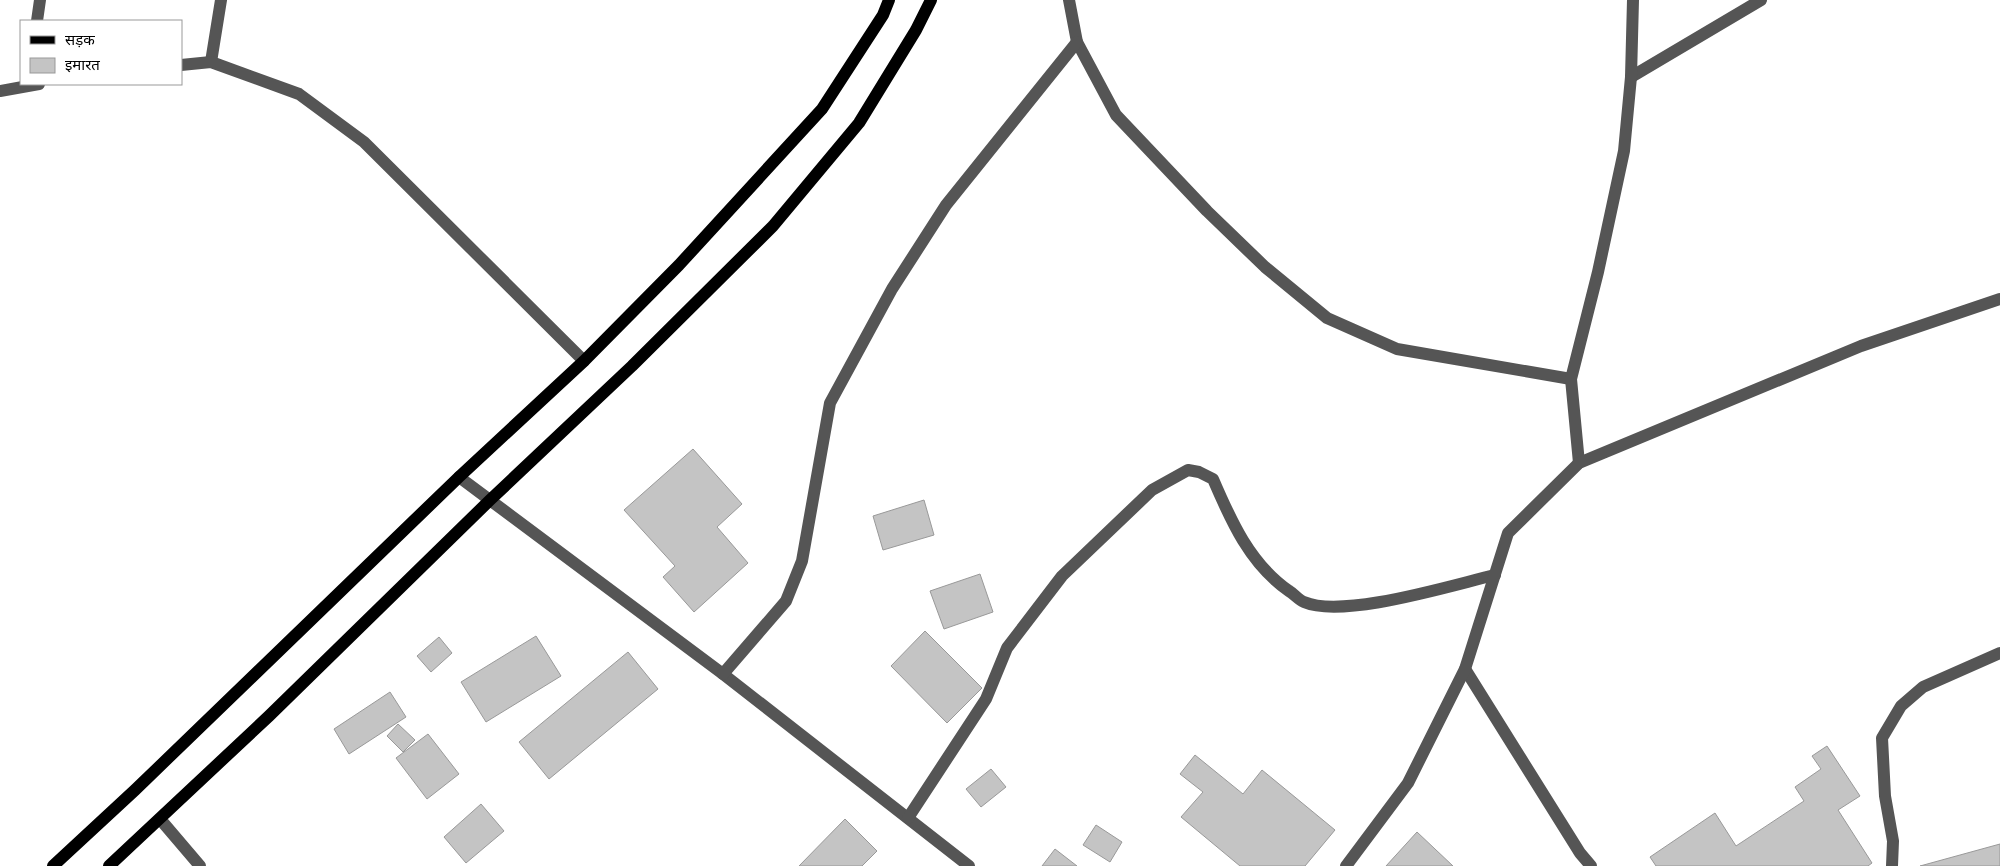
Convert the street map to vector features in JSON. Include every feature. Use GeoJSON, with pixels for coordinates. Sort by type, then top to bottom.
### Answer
{"type":"FeatureCollection","features":[{"type":"Feature","properties":{"kind":"main road"},"geometry":{"type":"LineString","coordinates":[[53,866],[584,361],[679,265],[822,109],[882,15],[889,0]]}},
{"type":"Feature","properties":{"kind":"main road"},"geometry":{"type":"LineString","coordinates":[[109,866],[269,716],[490,500],[632,366],[773,226],[859,123],[916,30],[932,0]]}},
{"type":"Feature","properties":{"kind":"street"},"geometry":{"type":"LineString","coordinates":[[37,20],[40,0]]}},
{"type":"Feature","properties":{"kind":"street"},"geometry":{"type":"LineString","coordinates":[[211,62],[220,0]]}},
{"type":"Feature","properties":{"kind":"street"},"geometry":{"type":"LineString","coordinates":[[1069,0],[1077,42],[1116,115],[1213,218],[1265,267],[1327,318],[1397,349],[1571,379]]}},
{"type":"Feature","properties":{"kind":"street"},"geometry":{"type":"LineString","coordinates":[[1579,463],[1571,379],[1598,272],[1624,151],[1631,77],[1633,0]]}},
{"type":"Feature","properties":{"kind":"street"},"geometry":{"type":"LineString","coordinates":[[1631,77],[1761,0]]}},
{"type":"Feature","properties":{"kind":"street"},"geometry":{"type":"LineString","coordinates":[[723,674],[786,601],[802,561],[830,403],[892,289],[946,205],[1077,42]]}},
{"type":"Feature","properties":{"kind":"street"},"geometry":{"type":"LineString","coordinates":[[182,65],[211,62],[300,94],[364,142],[584,361]]}},
{"type":"Feature","properties":{"kind":"street"},"geometry":{"type":"LineString","coordinates":[[0,91],[26,85]]}},
{"type":"Feature","properties":{"kind":"street"},"geometry":{"type":"LineString","coordinates":[[1346,866],[1408,784],[1465,669],[1508,533],[1579,463],[1861,346],[2000,299]]}},
{"type":"Feature","properties":{"kind":"street"},"geometry":{"type":"LineString","coordinates":[[908,818],[986,699],[1007,648],[1062,576],[1152,490],[1188,470],[1199,472],[1213,479],[1229,516],[1253,558],[1279,584],[1304,602],[1335,607],[1382,602],[1495,574]]}},
{"type":"Feature","properties":{"kind":"street"},"geometry":{"type":"LineString","coordinates":[[459,478],[723,674],[969,866]]}},
{"type":"Feature","properties":{"kind":"street"},"geometry":{"type":"LineString","coordinates":[[1892,866],[1893,841],[1885,796],[1882,738],[1900,706],[1923,688],[2000,654]]}},
{"type":"Feature","properties":{"kind":"street"},"geometry":{"type":"LineString","coordinates":[[1465,669],[1580,853],[1591,866]]}},
{"type":"Feature","properties":{"kind":"street"},"geometry":{"type":"LineString","coordinates":[[160,819],[200,866]]}},
{"type":"Feature","properties":{"kind":"building"},"geometry":{"type":"Polygon","coordinates":[[[693,449],[742,504],[717,527],[748,563],[694,612],[663,577],[675,566],[624,510],[693,449]]]}},
{"type":"Feature","properties":{"kind":"building"},"geometry":{"type":"Polygon","coordinates":[[[924,500],[934,535],[883,550],[873,516],[924,500]]]}},
{"type":"Feature","properties":{"kind":"building"},"geometry":{"type":"Polygon","coordinates":[[[980,574],[993,612],[944,629],[930,591],[980,574]]]}},
{"type":"Feature","properties":{"kind":"building"},"geometry":{"type":"Polygon","coordinates":[[[925,631],[982,688],[947,723],[891,666],[925,631]]]}},
{"type":"Feature","properties":{"kind":"building"},"geometry":{"type":"Polygon","coordinates":[[[536,636],[561,676],[486,722],[461,682],[536,636]]]}},
{"type":"Feature","properties":{"kind":"building"},"geometry":{"type":"Polygon","coordinates":[[[439,637],[452,653],[431,672],[417,656],[439,637]]]}},
{"type":"Feature","properties":{"kind":"building"},"geometry":{"type":"Polygon","coordinates":[[[628,652],[658,689],[549,779],[519,742],[628,652]]]}},
{"type":"Feature","properties":{"kind":"building"},"geometry":{"type":"Polygon","coordinates":[[[390,692],[406,717],[349,754],[334,729],[390,692]]]}},
{"type":"Feature","properties":{"kind":"building"},"geometry":{"type":"Polygon","coordinates":[[[398,724],[415,740],[403,752],[387,736],[398,724]]]}},
{"type":"Feature","properties":{"kind":"building"},"geometry":{"type":"Polygon","coordinates":[[[428,734],[459,774],[427,799],[396,758],[428,734]]]}},
{"type":"Feature","properties":{"kind":"building"},"geometry":{"type":"Polygon","coordinates":[[[1827,746],[1860,796],[1838,810],[1872,863],[1868,866],[1656,866],[1650,857],[1715,813],[1736,846],[1804,801],[1795,787],[1821,769],[1812,756],[1827,746]]]}},
{"type":"Feature","properties":{"kind":"building"},"geometry":{"type":"Polygon","coordinates":[[[1195,755],[1243,794],[1262,770],[1335,830],[1305,866],[1240,866],[1181,817],[1203,792],[1180,774],[1195,755]]]}},
{"type":"Feature","properties":{"kind":"building"},"geometry":{"type":"Polygon","coordinates":[[[991,769],[1006,787],[981,807],[966,789],[991,769]]]}},
{"type":"Feature","properties":{"kind":"building"},"geometry":{"type":"Polygon","coordinates":[[[481,804],[504,831],[466,863],[444,837],[481,804]]]}},
{"type":"Feature","properties":{"kind":"building"},"geometry":{"type":"Polygon","coordinates":[[[845,819],[877,851],[862,866],[799,866],[845,819]]]}},
{"type":"Feature","properties":{"kind":"building"},"geometry":{"type":"Polygon","coordinates":[[[1096,825],[1122,842],[1110,862],[1083,845],[1096,825]]]}},
{"type":"Feature","properties":{"kind":"building"},"geometry":{"type":"Polygon","coordinates":[[[1417,832],[1453,866],[1386,866],[1417,832]]]}},
{"type":"Feature","properties":{"kind":"building"},"geometry":{"type":"Polygon","coordinates":[[[2000,844],[2000,866],[1920,866],[2000,844]]]}},
{"type":"Feature","properties":{"kind":"building"},"geometry":{"type":"Polygon","coordinates":[[[1055,849],[1077,866],[1042,866],[1055,849]]]}}]}
